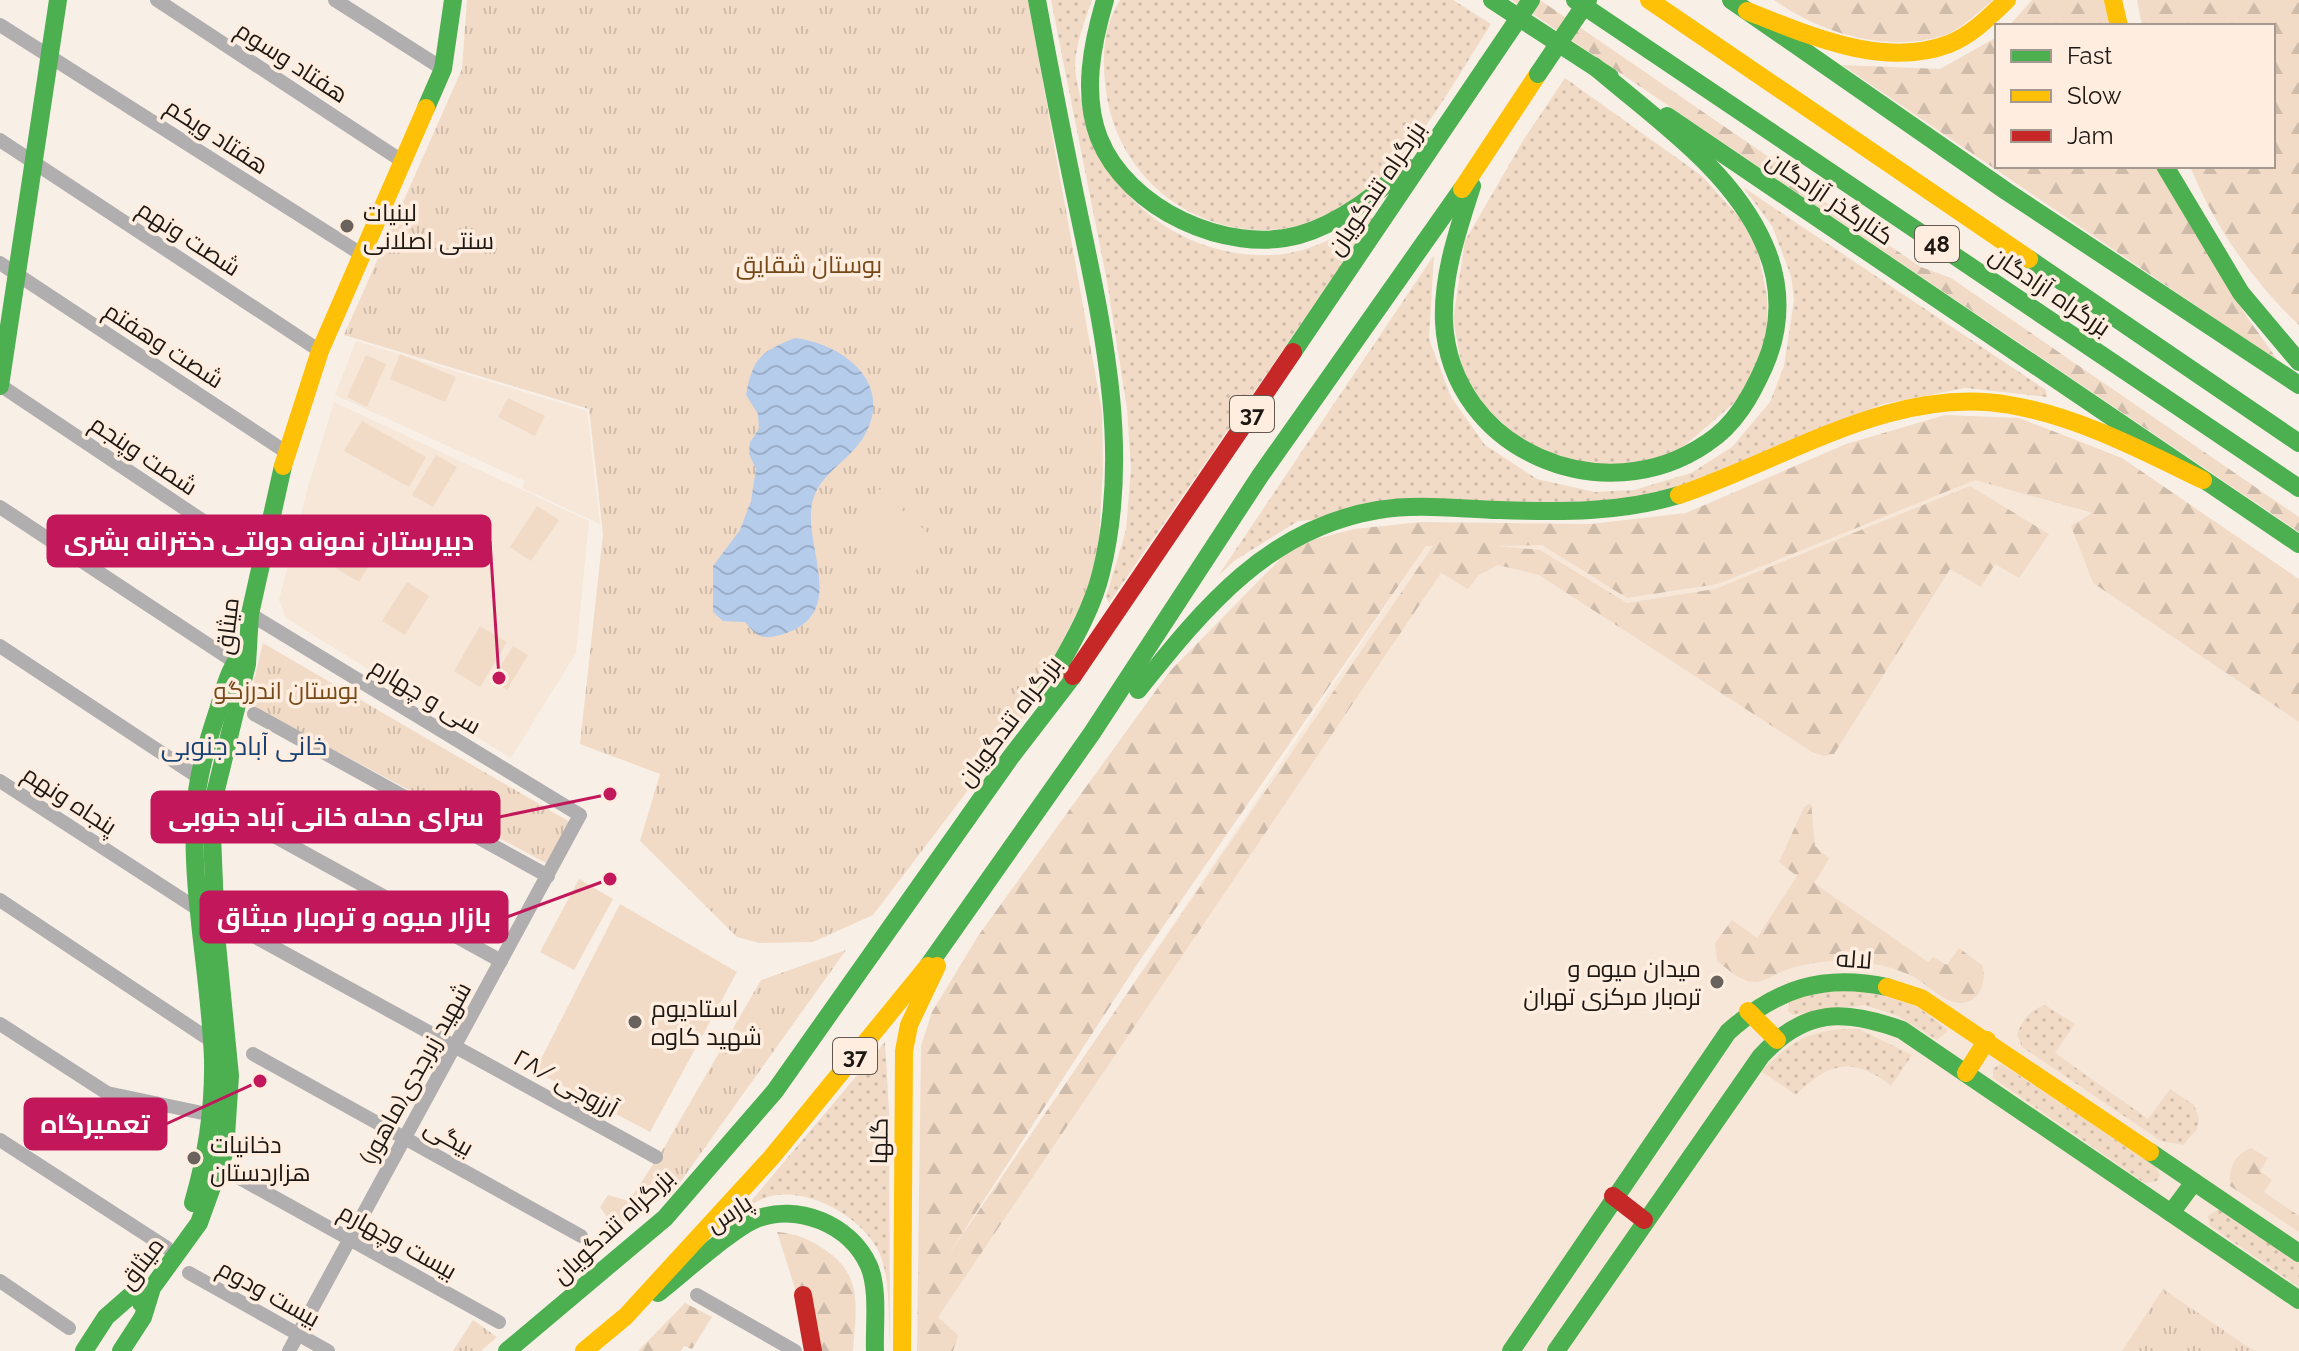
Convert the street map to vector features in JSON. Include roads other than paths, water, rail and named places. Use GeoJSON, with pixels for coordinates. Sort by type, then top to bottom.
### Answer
{"type":"FeatureCollection","features":[{"type":"Feature","properties":{"kind":"main road"},"geometry":{"type":"LineString","coordinates":[[0,386],[58,0]]}},
{"type":"Feature","properties":{"kind":"main road","name":"میثاق"},"geometry":{"type":"LineString","coordinates":[[100,1351],[130,1296],[167,1248],[191,1209],[201,1183],[212,1115],[210,1040],[196,908],[195,809],[208,781],[247,664],[250,614],[286,452],[320,351],[443,69],[453,0]]}},
{"type":"Feature","properties":{"kind":"main road"},"geometry":{"type":"LineString","coordinates":[[1010,758],[1083,626],[1103,561],[1116,498],[1118,454],[1106,344],[1037,0]]}},
{"type":"Feature","properties":{"kind":"main road"},"geometry":{"type":"LineString","coordinates":[[1105,0],[1090,63],[1092,105],[1100,140],[1114,163],[1155,204],[1202,230],[1279,240],[1315,230],[1351,212],[1378,192],[1439,137]]}},
{"type":"Feature","properties":{"kind":"main road","name":"کنارگذر آزادگان"},"geometry":{"type":"LineString","coordinates":[[1492,0],[2299,544]]}},
{"type":"Feature","properties":{"kind":"main road","name":"بزرگراه تندگویان"},"geometry":{"type":"LineString","coordinates":[[507,1351],[665,1218],[775,1091],[1010,758],[1055,703],[1531,0]]}},
{"type":"Feature","properties":{"kind":"main road","name":"بزرگراه آزادگان"},"geometry":{"type":"LineString","coordinates":[[1575,0],[2299,488]]}},
{"type":"Feature","properties":{"kind":"main road","name":"37"},"geometry":{"type":"LineString","coordinates":[[584,1351],[626,1316],[771,1158],[949,941],[1092,733],[1260,476],[1478,166],[1588,0]]}},
{"type":"Feature","properties":{"kind":"main road","name":"بزرگراه آزادگان"},"geometry":{"type":"LineString","coordinates":[[1649,0],[2299,443]]}},
{"type":"Feature","properties":{"kind":"main road"},"geometry":{"type":"LineString","coordinates":[[1731,0],[2018,199],[2299,385]]}},
{"type":"Feature","properties":{"kind":"main road"},"geometry":{"type":"LineString","coordinates":[[1747,11],[1827,42],[1896,54],[1954,41],[1978,28],[2007,0]]}},
{"type":"Feature","properties":{"kind":"main road"},"geometry":{"type":"LineString","coordinates":[[2113,0],[2119,24]]}},
{"type":"Feature","properties":{"kind":"main road"},"geometry":{"type":"LineString","coordinates":[[1478,166],[1453,248],[1445,301],[1446,339],[1456,377],[1477,412],[1530,457],[1571,471],[1605,476],[1648,470],[1704,447],[1756,396],[1769,363],[1778,325],[1780,298],[1773,264],[1757,228],[1726,184],[1594,66]]}},
{"type":"Feature","properties":{"kind":"main road"},"geometry":{"type":"LineString","coordinates":[[2166,168],[2241,293],[2299,362]]}},
{"type":"Feature","properties":{"kind":"main road"},"geometry":{"type":"LineString","coordinates":[[1092,733],[1136,692],[1202,611],[1261,554],[1315,526],[1350,516],[1410,508],[1565,512],[1638,506],[1713,484],[1877,415],[1939,402],[1973,400],[2003,402],[2051,412],[2093,427],[2203,480]]}},
{"type":"Feature","properties":{"kind":"main road"},"geometry":{"type":"LineString","coordinates":[[233,661],[248,646]]}},
{"type":"Feature","properties":{"kind":"main road","name":"میثاق"},"geometry":{"type":"LineString","coordinates":[[110,1351],[199,1223],[217,1178],[229,1122],[230,1076],[210,846],[208,781],[233,661]]}},
{"type":"Feature","properties":{"kind":"main road","name":"گلها"},"geometry":{"type":"LineString","coordinates":[[902,1351],[904,1051],[909,1025],[949,941]]}},
{"type":"Feature","properties":{"kind":"main road","name":"لاله"},"geometry":{"type":"LineString","coordinates":[[1511,1351],[1709,1057],[1748,1011],[1776,995],[1818,981],[1871,982],[1921,998],[2299,1253]]}},
{"type":"Feature","properties":{"kind":"main road"},"geometry":{"type":"LineString","coordinates":[[1748,1011],[1777,1040]]}},
{"type":"Feature","properties":{"kind":"main road"},"geometry":{"type":"LineString","coordinates":[[1556,1351],[1644,1220],[1777,1040],[1795,1026],[1818,1018],[1847,1015],[1873,1019],[1902,1030],[2299,1300]]}},
{"type":"Feature","properties":{"kind":"main road"},"geometry":{"type":"LineString","coordinates":[[1966,1073],[1987,1040]]}},
{"type":"Feature","properties":{"kind":"main road"},"geometry":{"type":"LineString","coordinates":[[2171,1213],[2194,1182]]}},
{"type":"Feature","properties":{"kind":"main road"},"geometry":{"type":"LineString","coordinates":[[1613,1196],[1644,1220]]}},
{"type":"Feature","properties":{"kind":"main road","name":"پارس"},"geometry":{"type":"LineString","coordinates":[[626,1316],[753,1220],[767,1213],[798,1212],[833,1226],[861,1251],[873,1283],[875,1351]]}},
{"type":"Feature","properties":{"kind":"main road"},"geometry":{"type":"LineString","coordinates":[[121,1351],[143,1317],[151,1291]]}},
{"type":"Feature","properties":{"kind":"main road"},"geometry":{"type":"LineString","coordinates":[[803,1295],[813,1351]]}},
{"type":"Feature","properties":{"kind":"main road"},"geometry":{"type":"LineString","coordinates":[[84,1351],[106,1317],[130,1296]]}},
{"type":"Feature","properties":{"kind":"street","name":"هفتاد وسوم"},"geometry":{"type":"LineString","coordinates":[[157,0],[402,161]]}},
{"type":"Feature","properties":{"kind":"street"},"geometry":{"type":"LineString","coordinates":[[335,0],[443,69]]}},
{"type":"Feature","properties":{"kind":"street","name":"هفتاد ویکم"},"geometry":{"type":"LineString","coordinates":[[0,25],[361,254]]}},
{"type":"Feature","properties":{"kind":"street","name":"شصت ونهم"},"geometry":{"type":"LineString","coordinates":[[0,140],[320,351]]}},
{"type":"Feature","properties":{"kind":"street","name":"شصت وهفتم"},"geometry":{"type":"LineString","coordinates":[[0,263],[286,452]]}},
{"type":"Feature","properties":{"kind":"street","name":"شصت وپنجم"},"geometry":{"type":"LineString","coordinates":[[0,386],[263,561]]}},
{"type":"Feature","properties":{"kind":"street"},"geometry":{"type":"LineString","coordinates":[[0,507],[233,661]]}},
{"type":"Feature","properties":{"kind":"street","name":"سی و چهارم"},"geometry":{"type":"LineString","coordinates":[[250,614],[580,815]]}},
{"type":"Feature","properties":{"kind":"street"},"geometry":{"type":"LineString","coordinates":[[0,646],[208,781]]}},
{"type":"Feature","properties":{"kind":"street"},"geometry":{"type":"LineString","coordinates":[[254,714],[548,876]]}},
{"type":"Feature","properties":{"kind":"street","name":"پنجاه ونهم"},"geometry":{"type":"LineString","coordinates":[[0,781],[196,908]]}},
{"type":"Feature","properties":{"kind":"street"},"geometry":{"type":"LineString","coordinates":[[225,809],[501,961]]}},
{"type":"Feature","properties":{"kind":"street","name":"شهید زبرجدی(ماهور)"},"geometry":{"type":"LineString","coordinates":[[289,1351],[580,815]]}},
{"type":"Feature","properties":{"kind":"street"},"geometry":{"type":"LineString","coordinates":[[0,900],[210,1040]]}},
{"type":"Feature","properties":{"kind":"street","name":"آرزوجی /۲۸"},"geometry":{"type":"LineString","coordinates":[[241,929],[656,1157]]}},
{"type":"Feature","properties":{"kind":"street"},"geometry":{"type":"LineString","coordinates":[[0,1024],[107,1093],[212,1115]]}},
{"type":"Feature","properties":{"kind":"street","name":"بیگی"},"geometry":{"type":"LineString","coordinates":[[253,1054],[581,1236]]}},
{"type":"Feature","properties":{"kind":"street"},"geometry":{"type":"LineString","coordinates":[[0,1140],[167,1248]]}},
{"type":"Feature","properties":{"kind":"street","name":"بیست وچهارم"},"geometry":{"type":"LineString","coordinates":[[234,1175],[499,1322]]}},
{"type":"Feature","properties":{"kind":"street","name":"بیست ودوم"},"geometry":{"type":"LineString","coordinates":[[189,1273],[328,1351]]}},
{"type":"Feature","properties":{"kind":"street"},"geometry":{"type":"LineString","coordinates":[[0,1281],[69,1328]]}},
{"type":"Feature","properties":{"kind":"street"},"geometry":{"type":"LineString","coordinates":[[697,1295],[795,1351]]}},
{"type":"Feature","properties":{"kind":"water"},"geometry":{"type":"Polygon","coordinates":[[[795,338],[831,349],[860,370],[869,384],[873,400],[872,418],[858,445],[825,478],[815,494],[811,512],[819,595],[814,612],[800,626],[766,637],[755,633],[745,622],[723,621],[713,612],[713,566],[740,530],[751,501],[756,469],[749,454],[750,442],[759,429],[758,414],[746,395],[752,372],[766,352],[795,338]]]}},
{"type":"Feature","properties":{"kind":"place","name":"لبنیات سنتی اصلانی"},"geometry":{"type":"Point","coordinates":[347,226]}},
{"type":"Feature","properties":{"kind":"place","name":"دبیرستان نمونه دولتی دخترانه بشری"},"geometry":{"type":"Point","coordinates":[499,678]}},
{"type":"Feature","properties":{"kind":"place","name":"سرای محله خانی آباد جنوبی"},"geometry":{"type":"Point","coordinates":[610,794]}},
{"type":"Feature","properties":{"kind":"place","name":"بازار میوه و تره‌بار میثاق"},"geometry":{"type":"Point","coordinates":[610,879]}},
{"type":"Feature","properties":{"kind":"place","name":"میدان میوه و تره‌بار مرکزی تهران"},"geometry":{"type":"Point","coordinates":[1717,982]}},
{"type":"Feature","properties":{"kind":"place","name":"استادیوم شهید کاوه"},"geometry":{"type":"Point","coordinates":[635,1022]}},
{"type":"Feature","properties":{"kind":"place","name":"تعمیرگاه"},"geometry":{"type":"Point","coordinates":[260,1081]}},
{"type":"Feature","properties":{"kind":"place","name":"دخانیات هزاردستان"},"geometry":{"type":"Point","coordinates":[194,1158]}},
{"type":"Feature","properties":{"kind":"district","name":"خانی آباد جنوبی"},"geometry":{"type":"Point","coordinates":[244,746]}},
{"type":"Feature","properties":{"kind":"park label","name":"بوستان شقایق"},"geometry":{"type":"Point","coordinates":[809,264]}},
{"type":"Feature","properties":{"kind":"park label","name":"بوستان اندرزگو"},"geometry":{"type":"Point","coordinates":[286,690]}}]}
